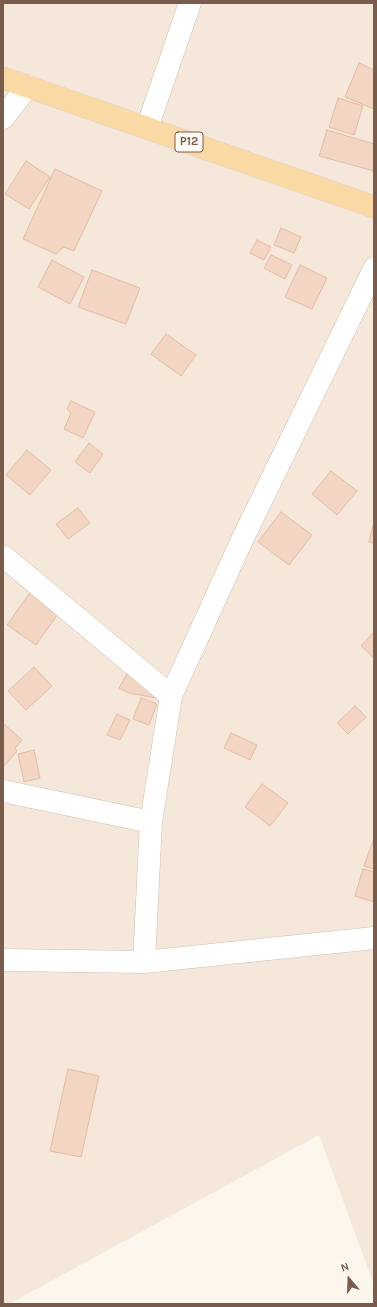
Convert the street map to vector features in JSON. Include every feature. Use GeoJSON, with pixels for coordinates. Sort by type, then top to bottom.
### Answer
{"type":"FeatureCollection","features":[{"type":"Feature","properties":{"kind":"main road","name":"P12"},"geometry":{"type":"LineString","coordinates":[[3,78],[374,207]]}},
{"type":"Feature","properties":{"kind":"street"},"geometry":{"type":"LineString","coordinates":[[147,128],[190,3]]}},
{"type":"Feature","properties":{"kind":"street"},"geometry":{"type":"LineString","coordinates":[[3,118],[28,86]]}},
{"type":"Feature","properties":{"kind":"street"},"geometry":{"type":"LineString","coordinates":[[144,962],[151,822],[171,696],[242,540],[374,269]]}},
{"type":"Feature","properties":{"kind":"street"},"geometry":{"type":"LineString","coordinates":[[3,556],[171,696]]}},
{"type":"Feature","properties":{"kind":"street"},"geometry":{"type":"LineString","coordinates":[[3,791],[151,822]]}},
{"type":"Feature","properties":{"kind":"street"},"geometry":{"type":"LineString","coordinates":[[3,960],[144,962],[374,938]]}},
{"type":"Feature","properties":{"kind":"shaded area"},"geometry":{"type":"Polygon","coordinates":[[[3,3],[374,3],[374,1285],[319,1135],[9,1304],[3,1304],[3,3]]]}},
{"type":"Feature","properties":{"kind":"building"},"geometry":{"type":"Polygon","coordinates":[[[359,63],[374,70],[374,109],[345,97],[359,63]]]}},
{"type":"Feature","properties":{"kind":"building"},"geometry":{"type":"Polygon","coordinates":[[[338,98],[363,106],[354,135],[329,127],[338,98]]]}},
{"type":"Feature","properties":{"kind":"building"},"geometry":{"type":"Polygon","coordinates":[[[327,130],[374,144],[374,171],[319,156],[327,130]]]}},
{"type":"Feature","properties":{"kind":"building"},"geometry":{"type":"Polygon","coordinates":[[[26,161],[50,177],[29,209],[5,194],[26,161]]]}},
{"type":"Feature","properties":{"kind":"building"},"geometry":{"type":"Polygon","coordinates":[[[55,169],[102,191],[74,251],[64,247],[56,254],[23,239],[55,169]]]}},
{"type":"Feature","properties":{"kind":"building"},"geometry":{"type":"Polygon","coordinates":[[[281,228],[301,237],[294,253],[274,245],[281,228]]]}},
{"type":"Feature","properties":{"kind":"building"},"geometry":{"type":"Polygon","coordinates":[[[257,240],[271,247],[264,260],[250,253],[257,240]]]}},
{"type":"Feature","properties":{"kind":"building"},"geometry":{"type":"Polygon","coordinates":[[[271,255],[292,265],[285,279],[264,268],[271,255]]]}},
{"type":"Feature","properties":{"kind":"building"},"geometry":{"type":"Polygon","coordinates":[[[52,260],[84,277],[70,304],[38,287],[52,260]]]}},
{"type":"Feature","properties":{"kind":"building"},"geometry":{"type":"Polygon","coordinates":[[[300,265],[327,278],[312,309],[285,297],[300,265]]]}},
{"type":"Feature","properties":{"kind":"building"},"geometry":{"type":"Polygon","coordinates":[[[92,270],[140,288],[126,324],[78,307],[92,270]]]}},
{"type":"Feature","properties":{"kind":"building"},"geometry":{"type":"Polygon","coordinates":[[[166,334],[196,355],[181,376],[151,354],[166,334]]]}},
{"type":"Feature","properties":{"kind":"building"},"geometry":{"type":"Polygon","coordinates":[[[71,401],[95,412],[83,438],[64,429],[71,413],[67,409],[71,401]]]}},
{"type":"Feature","properties":{"kind":"building"},"geometry":{"type":"Polygon","coordinates":[[[89,443],[103,454],[90,473],[75,462],[89,443]]]}},
{"type":"Feature","properties":{"kind":"building"},"geometry":{"type":"Polygon","coordinates":[[[27,450],[51,470],[30,495],[6,475],[27,450]]]}},
{"type":"Feature","properties":{"kind":"building"},"geometry":{"type":"Polygon","coordinates":[[[331,471],[357,491],[337,515],[312,494],[331,471]]]}},
{"type":"Feature","properties":{"kind":"building"},"geometry":{"type":"Polygon","coordinates":[[[78,508],[90,523],[68,539],[56,524],[78,508]]]}},
{"type":"Feature","properties":{"kind":"building"},"geometry":{"type":"Polygon","coordinates":[[[281,512],[312,535],[289,565],[258,542],[281,512]]]}},
{"type":"Feature","properties":{"kind":"building"},"geometry":{"type":"Polygon","coordinates":[[[374,521],[374,543],[369,542],[374,521]]]}},
{"type":"Feature","properties":{"kind":"building"},"geometry":{"type":"Polygon","coordinates":[[[31,591],[60,611],[36,645],[7,625],[31,591]]]}},
{"type":"Feature","properties":{"kind":"building"},"geometry":{"type":"Polygon","coordinates":[[[374,632],[374,658],[361,646],[374,632]]]}},
{"type":"Feature","properties":{"kind":"building"},"geometry":{"type":"Polygon","coordinates":[[[34,667],[52,686],[26,710],[8,691],[34,667]]]}},
{"type":"Feature","properties":{"kind":"building"},"geometry":{"type":"Polygon","coordinates":[[[127,674],[160,691],[156,698],[129,693],[119,688],[127,674]]]}},
{"type":"Feature","properties":{"kind":"building"},"geometry":{"type":"Polygon","coordinates":[[[141,698],[157,704],[149,725],[133,719],[141,698]]]}},
{"type":"Feature","properties":{"kind":"building"},"geometry":{"type":"Polygon","coordinates":[[[355,706],[366,717],[348,734],[337,723],[355,706]]]}},
{"type":"Feature","properties":{"kind":"building"},"geometry":{"type":"Polygon","coordinates":[[[117,714],[130,720],[120,740],[107,735],[117,714]]]}},
{"type":"Feature","properties":{"kind":"building"},"geometry":{"type":"Polygon","coordinates":[[[3,723],[22,740],[15,748],[17,751],[3,767],[3,723]]]}},
{"type":"Feature","properties":{"kind":"building"},"geometry":{"type":"Polygon","coordinates":[[[231,733],[257,745],[250,760],[224,748],[231,733]]]}},
{"type":"Feature","properties":{"kind":"building"},"geometry":{"type":"Polygon","coordinates":[[[34,750],[40,778],[24,782],[18,754],[34,750]]]}},
{"type":"Feature","properties":{"kind":"building"},"geometry":{"type":"Polygon","coordinates":[[[262,784],[288,803],[270,826],[245,807],[262,784]]]}},
{"type":"Feature","properties":{"kind":"building"},"geometry":{"type":"Polygon","coordinates":[[[374,838],[374,869],[364,866],[374,838]]]}},
{"type":"Feature","properties":{"kind":"building"},"geometry":{"type":"Polygon","coordinates":[[[363,869],[374,872],[374,902],[355,896],[363,869]]]}},
{"type":"Feature","properties":{"kind":"building"},"geometry":{"type":"Polygon","coordinates":[[[68,1069],[99,1076],[81,1157],[50,1151],[68,1069]]]}}]}
